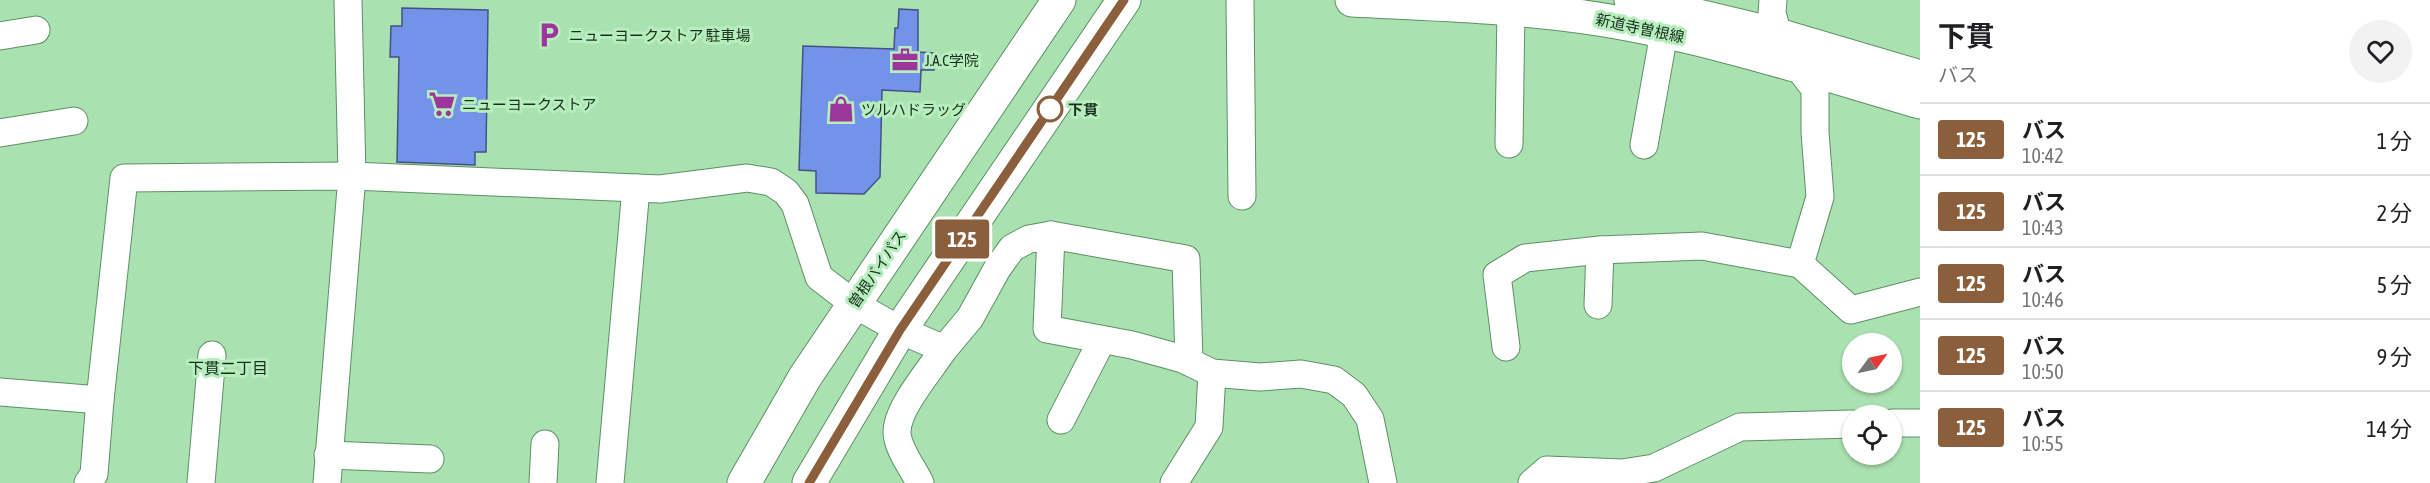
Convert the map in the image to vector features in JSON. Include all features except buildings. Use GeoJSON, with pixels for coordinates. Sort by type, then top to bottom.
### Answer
{"type":"FeatureCollection","features":[{"type":"Feature","properties":{"kind":"main road","name":"曽根バイパス"},"geometry":{"type":"LineString","coordinates":[[744,483],[805,377],[1059,0]]}},
{"type":"Feature","properties":{"kind":"main road"},"geometry":{"type":"LineString","coordinates":[[809,483],[900,330],[1124,0]]}},
{"type":"Feature","properties":{"kind":"main road","name":"新道寺曽根線"},"geometry":{"type":"LineString","coordinates":[[1352,0],[1512,8],[1586,17],[1662,32],[1798,67],[1920,102]]}},
{"type":"Feature","properties":{"kind":"main road","name":"新道寺曽根線"},"geometry":{"type":"LineString","coordinates":[[1631,0],[1778,35],[1920,77]]}},
{"type":"Feature","properties":{"kind":"street"},"geometry":{"type":"LineString","coordinates":[[327,483],[352,176],[348,0]]}},
{"type":"Feature","properties":{"kind":"street"},"geometry":{"type":"LineString","coordinates":[[1240,0],[1242,196]]}},
{"type":"Feature","properties":{"kind":"street"},"geometry":{"type":"LineString","coordinates":[[1773,0],[1772,13],[1778,35],[1815,89],[1815,132],[1820,197],[1800,264]]}},
{"type":"Feature","properties":{"kind":"street"},"geometry":{"type":"LineString","coordinates":[[1509,144],[1512,8]]}},
{"type":"Feature","properties":{"kind":"street"},"geometry":{"type":"LineString","coordinates":[[0,36],[36,30]]}},
{"type":"Feature","properties":{"kind":"street"},"geometry":{"type":"LineString","coordinates":[[1644,145],[1661,50],[1662,32]]}},
{"type":"Feature","properties":{"kind":"street"},"geometry":{"type":"LineString","coordinates":[[0,133],[74,121]]}},
{"type":"Feature","properties":{"kind":"street"},"geometry":{"type":"LineString","coordinates":[[88,483],[94,474],[124,178],[352,176],[660,189],[747,178],[771,182],[786,192],[795,204],[819,278],[854,303],[900,330],[944,349]]}},
{"type":"Feature","properties":{"kind":"street"},"geometry":{"type":"LineString","coordinates":[[610,483],[636,188]]}},
{"type":"Feature","properties":{"kind":"street"},"geometry":{"type":"LineString","coordinates":[[1051,235],[1047,329],[1132,345],[1201,367],[1260,377],[1300,374],[1334,380],[1354,395],[1370,419],[1383,483]]}},
{"type":"Feature","properties":{"kind":"street"},"geometry":{"type":"LineString","coordinates":[[920,483],[900,445],[897,432],[903,410],[944,349],[970,318],[997,269],[1012,248],[1029,239],[1051,235],[1186,259],[1209,427],[1174,483]]}},
{"type":"Feature","properties":{"kind":"street"},"geometry":{"type":"LineString","coordinates":[[1506,347],[1497,275],[1525,258],[1600,250],[1702,246],[1800,264],[1851,310],[1920,292]]}},
{"type":"Feature","properties":{"kind":"street"},"geometry":{"type":"LineString","coordinates":[[1598,305],[1600,250]]}},
{"type":"Feature","properties":{"kind":"street"},"geometry":{"type":"LineString","coordinates":[[1061,420],[1102,340]]}},
{"type":"Feature","properties":{"kind":"street"},"geometry":{"type":"LineString","coordinates":[[201,483],[212,355]]}},
{"type":"Feature","properties":{"kind":"street"},"geometry":{"type":"LineString","coordinates":[[0,392],[100,400]]}},
{"type":"Feature","properties":{"kind":"street"},"geometry":{"type":"LineString","coordinates":[[1902,423],[1920,423]]}},
{"type":"Feature","properties":{"kind":"street"},"geometry":{"type":"LineString","coordinates":[[1532,483],[1547,470],[1622,473],[1654,468],[1740,427],[1842,424]]}},
{"type":"Feature","properties":{"kind":"street"},"geometry":{"type":"LineString","coordinates":[[543,483],[545,444]]}},
{"type":"Feature","properties":{"kind":"street"},"geometry":{"type":"LineString","coordinates":[[328,455],[430,459]]}},
{"type":"Feature","properties":{"kind":"bus line","name":"125"},"geometry":{"type":"LineString","coordinates":[[809,483],[900,330],[1124,0]]}},
{"type":"Feature","properties":{"kind":"place","name":"ニューヨークストア 駐車場"},"geometry":{"type":"Point","coordinates":[549,35]}},
{"type":"Feature","properties":{"kind":"place","name":"J.A.C学院"},"geometry":{"type":"Point","coordinates":[905,60]}},
{"type":"Feature","properties":{"kind":"place","name":"ニューヨークストア"},"geometry":{"type":"Point","coordinates":[442,104]}},
{"type":"Feature","properties":{"kind":"place","name":"ツルハドラッグ"},"geometry":{"type":"Point","coordinates":[841,109]}},
{"type":"Feature","properties":{"kind":"place","name":"下貫"},"geometry":{"type":"Point","coordinates":[1050,109]}},
{"type":"Feature","properties":{"kind":"district","name":"下貫二丁目"},"geometry":{"type":"Point","coordinates":[228,368]}}]}
